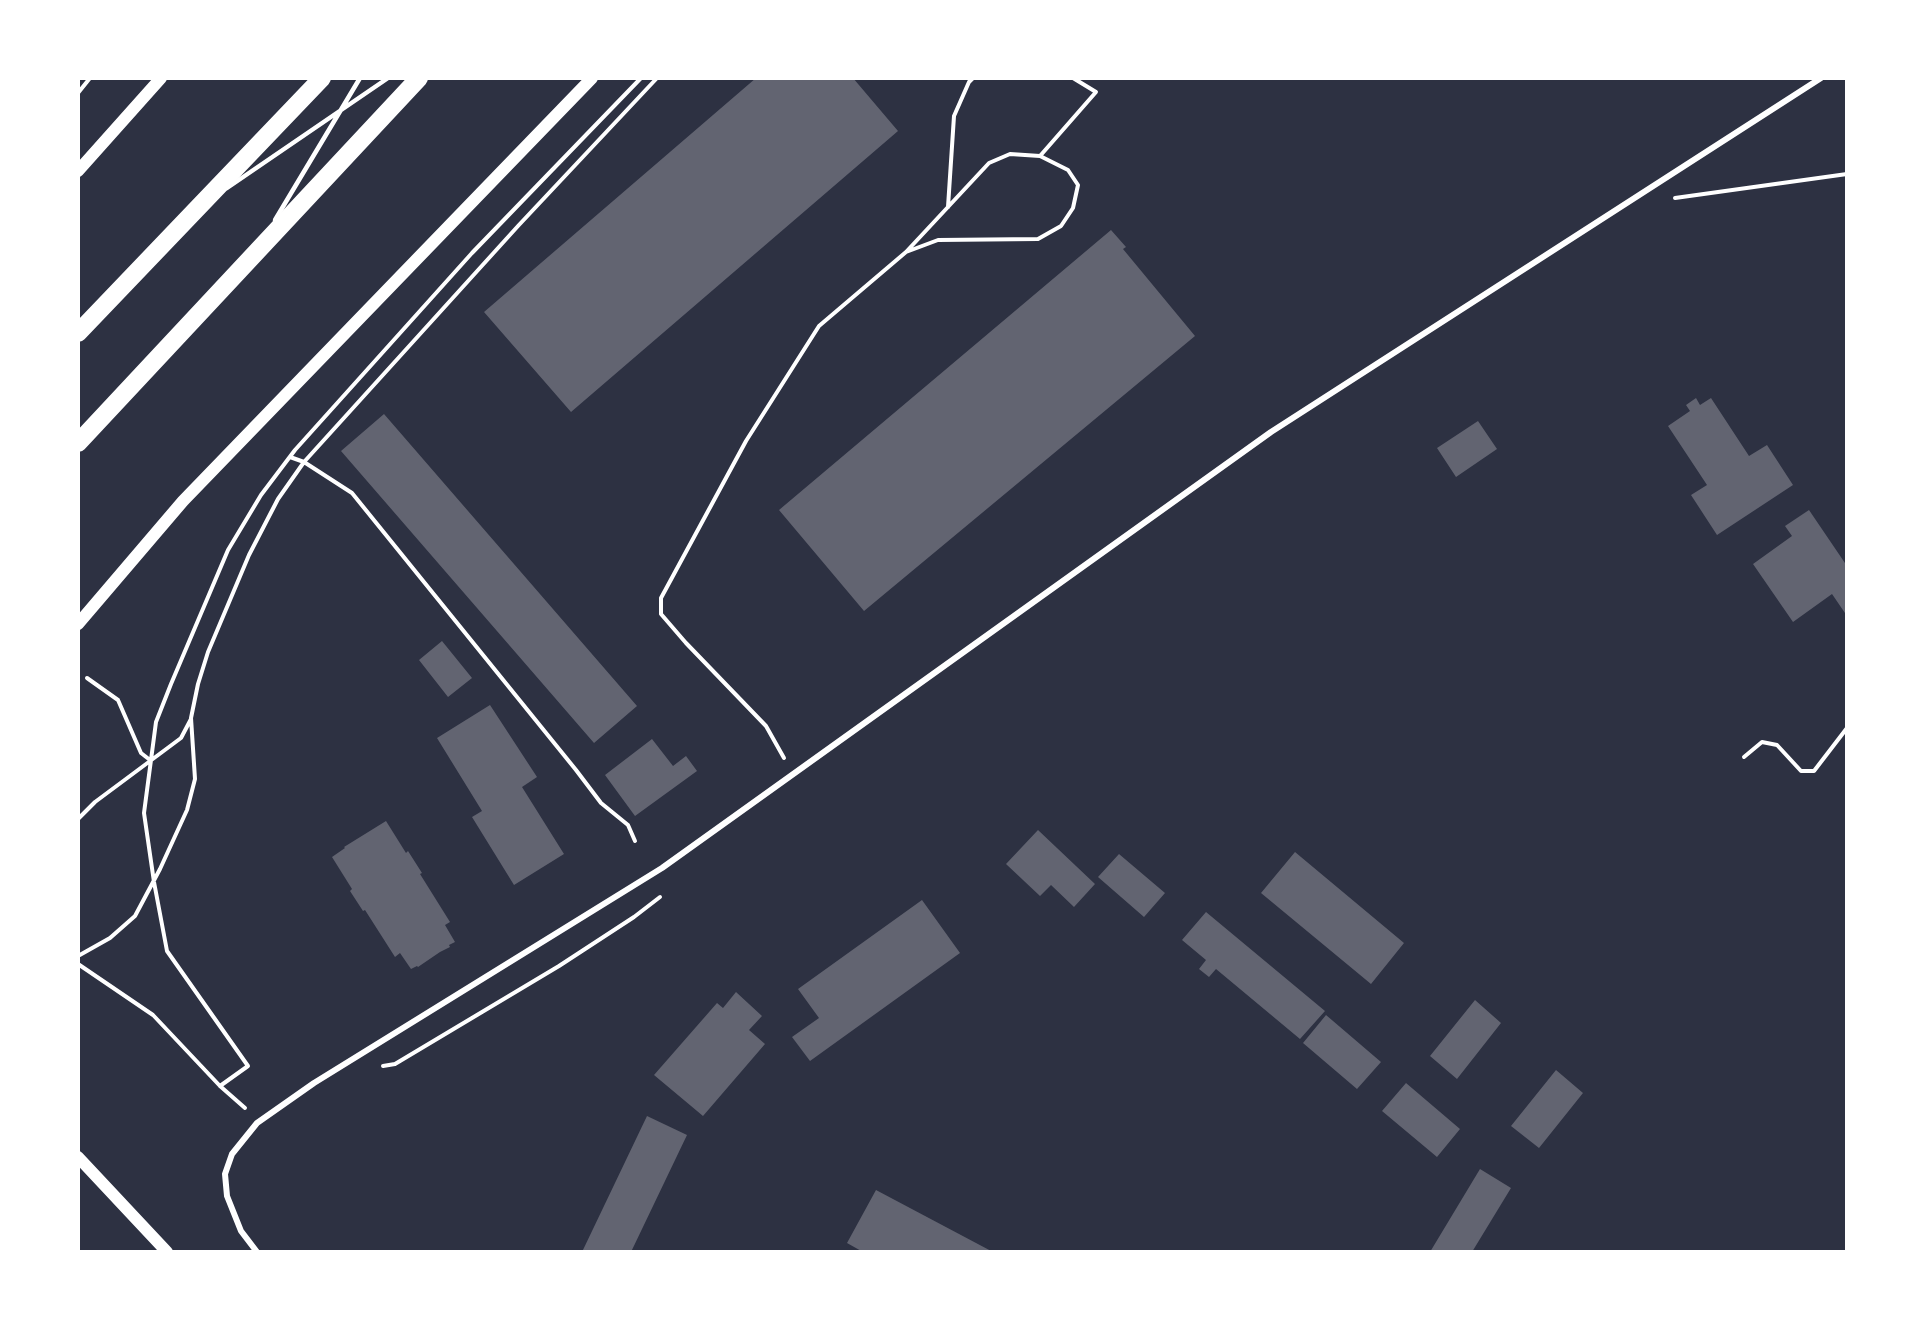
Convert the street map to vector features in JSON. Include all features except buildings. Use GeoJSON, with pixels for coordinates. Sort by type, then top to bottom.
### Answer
{"type":"FeatureCollection","features":[{"type":"Feature","properties":{"kind":"highway"},"geometry":{"type":"LineString","coordinates":[[78,333],[322,78]]}},
{"type":"Feature","properties":{"kind":"highway"},"geometry":{"type":"LineString","coordinates":[[78,443],[419,78]]}},
{"type":"Feature","properties":{"kind":"main road"},"geometry":{"type":"LineString","coordinates":[[78,171],[161,78]]}},
{"type":"Feature","properties":{"kind":"main road"},"geometry":{"type":"LineString","coordinates":[[78,624],[183,501],[591,78]]}},
{"type":"Feature","properties":{"kind":"main road"},"geometry":{"type":"LineString","coordinates":[[78,1157],[167,1252]]}},
{"type":"Feature","properties":{"kind":"street"},"geometry":{"type":"LineString","coordinates":[[257,1252],[241,1232],[227,1196],[225,1174],[232,1154],[257,1123],[314,1083],[662,868],[1271,432],[1821,78]]}},
{"type":"Feature","properties":{"kind":"lane"},"geometry":{"type":"LineString","coordinates":[[256,253],[360,78]]}},
{"type":"Feature","properties":{"kind":"lane"},"geometry":{"type":"LineString","coordinates":[[198,208],[388,78]]}},
{"type":"Feature","properties":{"kind":"path"},"geometry":{"type":"LineString","coordinates":[[78,93],[90,78]]}},
{"type":"Feature","properties":{"kind":"path"},"geometry":{"type":"LineString","coordinates":[[220,1086],[248,1066],[167,951],[144,813],[156,722],[228,550],[261,495],[290,457],[472,253],[641,78]]}},
{"type":"Feature","properties":{"kind":"path"},"geometry":{"type":"LineString","coordinates":[[78,819],[95,802],[181,738],[191,718],[208,652],[249,555],[278,500],[304,462],[518,226],[657,78]]}},
{"type":"Feature","properties":{"kind":"path"},"geometry":{"type":"LineString","coordinates":[[948,207],[954,116],[973,78]]}},
{"type":"Feature","properties":{"kind":"path"},"geometry":{"type":"LineString","coordinates":[[1040,156],[1096,92],[1073,78]]}},
{"type":"Feature","properties":{"kind":"path"},"geometry":{"type":"LineString","coordinates":[[793,774],[766,726],[661,614],[661,598],[746,441],[819,326],[906,252],[989,163],[1010,154],[1040,156],[1068,170],[1078,185],[1073,208],[1061,226],[1038,239],[938,240],[906,252]]}},
{"type":"Feature","properties":{"kind":"path"},"geometry":{"type":"LineString","coordinates":[[1671,199],[1847,174]]}},
{"type":"Feature","properties":{"kind":"path"},"geometry":{"type":"LineString","coordinates":[[290,457],[304,462],[351,493],[601,803],[628,825],[635,841]]}},
{"type":"Feature","properties":{"kind":"path"},"geometry":{"type":"LineString","coordinates":[[87,678],[118,700],[141,753],[150,760]]}},
{"type":"Feature","properties":{"kind":"path"},"geometry":{"type":"LineString","coordinates":[[78,956],[110,938],[135,916],[154,882],[187,810],[195,779],[191,718]]}},
{"type":"Feature","properties":{"kind":"path"},"geometry":{"type":"LineString","coordinates":[[1744,757],[1762,742],[1777,745],[1800,771],[1814,771],[1847,728]]}},
{"type":"Feature","properties":{"kind":"path"},"geometry":{"type":"LineString","coordinates":[[374,1067],[395,1064],[539,978],[633,917],[668,890]]}},
{"type":"Feature","properties":{"kind":"path"},"geometry":{"type":"LineString","coordinates":[[78,964],[153,1015],[220,1086],[246,1108]]}}]}
